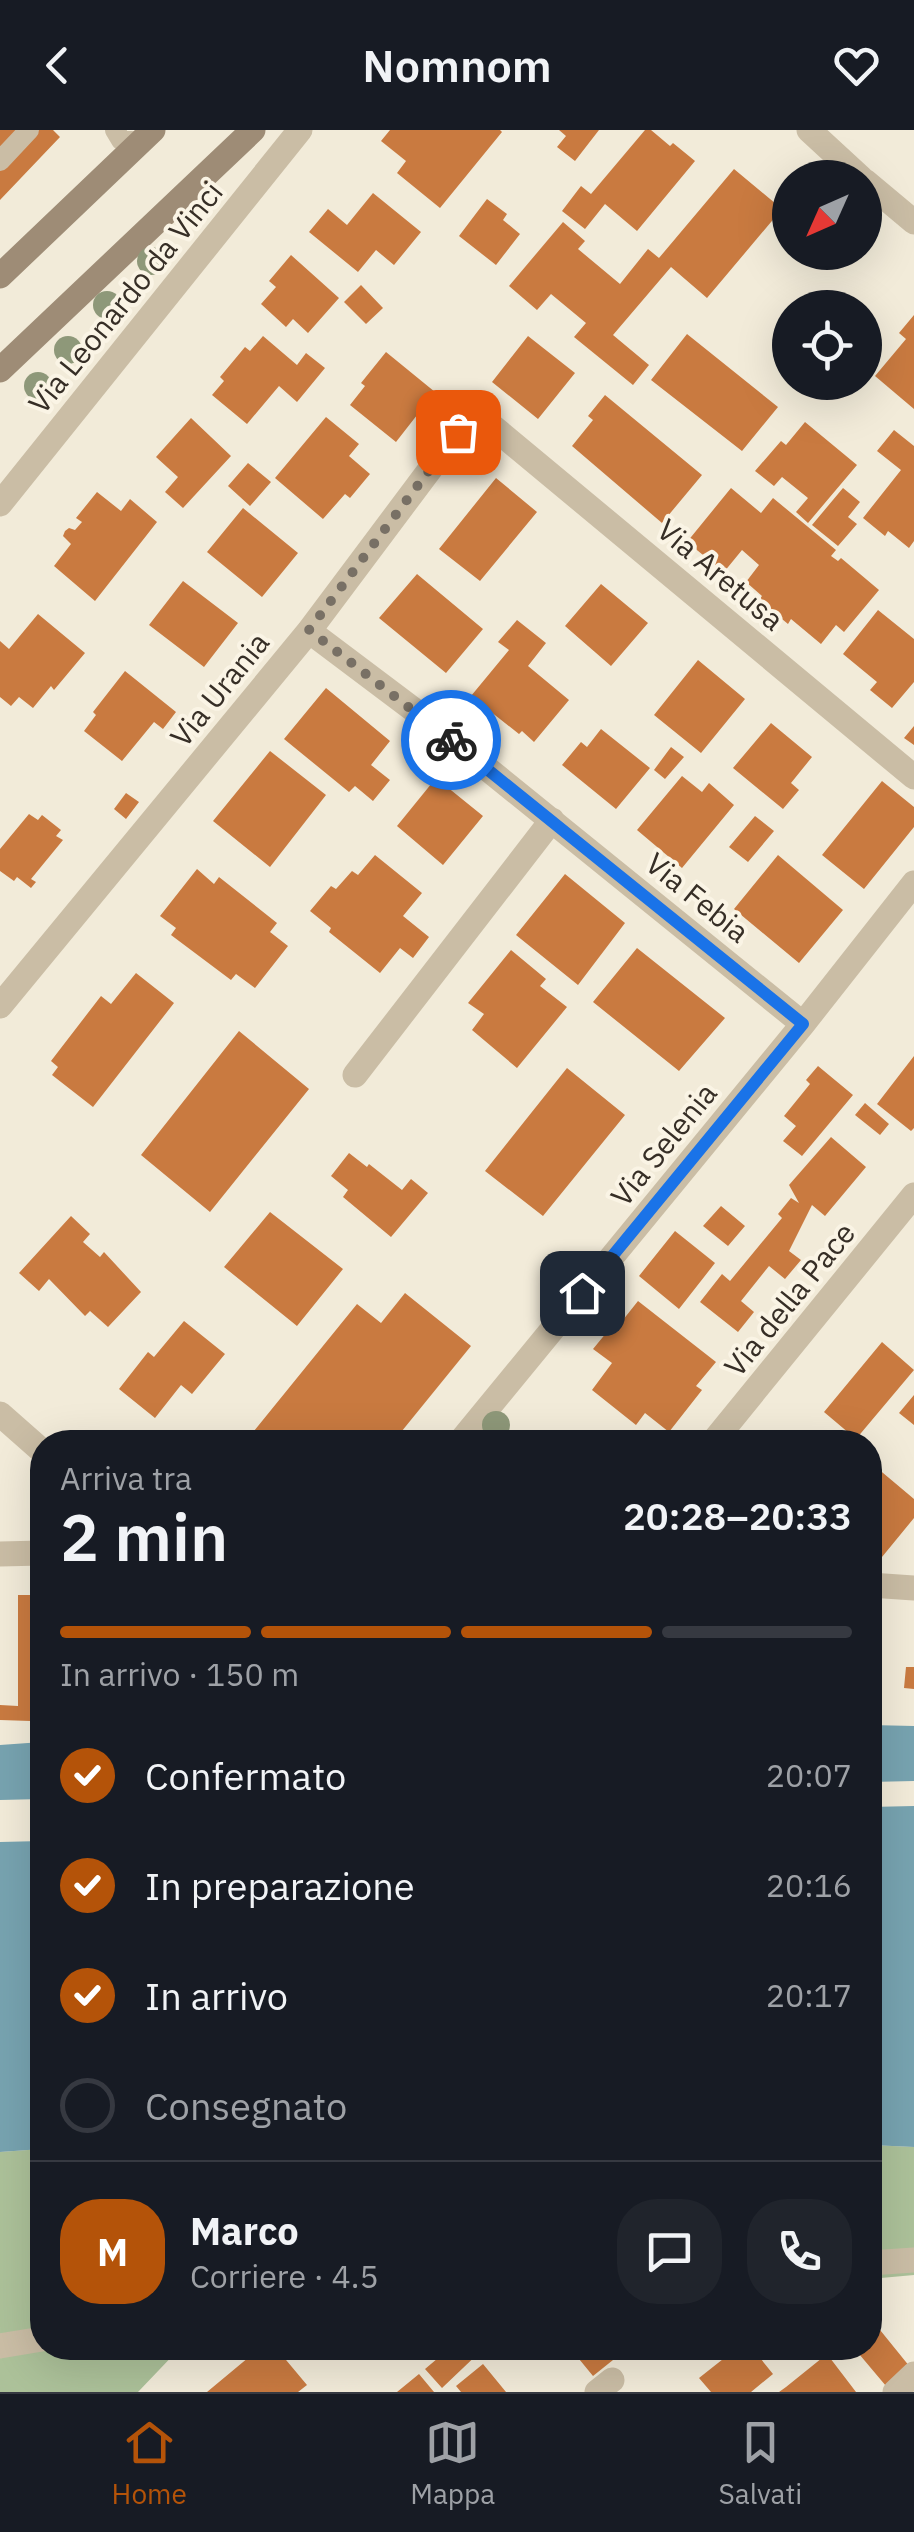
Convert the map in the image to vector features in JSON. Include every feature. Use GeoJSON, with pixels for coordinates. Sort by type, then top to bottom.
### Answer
{"type":"FeatureCollection","features":[{"type":"Feature","properties":{"kind":"main road"},"geometry":{"type":"LineString","coordinates":[[0,370],[253,130]]}},
{"type":"Feature","properties":{"kind":"main road"},"geometry":{"type":"LineString","coordinates":[[0,276],[147,136]]}},
{"type":"Feature","properties":{"kind":"street","name":"Via Leonardo da Vinci"},"geometry":{"type":"LineString","coordinates":[[0,504],[300,130]]}},
{"type":"Feature","properties":{"kind":"street"},"geometry":{"type":"LineString","coordinates":[[808,130],[842,160]]}},
{"type":"Feature","properties":{"kind":"street"},"geometry":{"type":"LineString","coordinates":[[882,195],[914,222]]}},
{"type":"Feature","properties":{"kind":"street","name":"Via Urania"},"geometry":{"type":"LineString","coordinates":[[0,1006],[309,630],[458,432],[473,420],[486,422]]}},
{"type":"Feature","properties":{"kind":"street","name":"Via Aretusa"},"geometry":{"type":"LineString","coordinates":[[486,422],[914,777]]}},
{"type":"Feature","properties":{"kind":"street","name":"Via Febia"},"geometry":{"type":"LineString","coordinates":[[309,630],[803,1024]]}},
{"type":"Feature","properties":{"kind":"street"},"geometry":{"type":"LineString","coordinates":[[355,1075],[552,820]]}},
{"type":"Feature","properties":{"kind":"street","name":"Via Selenia"},"geometry":{"type":"LineString","coordinates":[[470,1430],[914,884]]}},
{"type":"Feature","properties":{"kind":"street","name":"Via della Pace"},"geometry":{"type":"LineString","coordinates":[[724,1430],[914,1195]]}},
{"type":"Feature","properties":{"kind":"street"},"geometry":{"type":"LineString","coordinates":[[0,1414],[30,1440]]}},
{"type":"Feature","properties":{"kind":"street"},"geometry":{"type":"LineString","coordinates":[[0,1553],[30,1552]]}},
{"type":"Feature","properties":{"kind":"street"},"geometry":{"type":"LineString","coordinates":[[882,1585],[914,1588]]}},
{"type":"Feature","properties":{"kind":"street"},"geometry":{"type":"LineString","coordinates":[[882,2262],[914,2260]]}},
{"type":"Feature","properties":{"kind":"street"},"geometry":{"type":"LineString","coordinates":[[0,2346],[30,2341]]}},
{"type":"Feature","properties":{"kind":"street"},"geometry":{"type":"LineString","coordinates":[[895,2392],[914,2374]]}},
{"type":"Feature","properties":{"kind":"lane"},"geometry":{"type":"LineString","coordinates":[[0,161],[30,130]]}},
{"type":"Feature","properties":{"kind":"lane"},"geometry":{"type":"LineString","coordinates":[[114,130],[121,140],[147,136]]}},
{"type":"Feature","properties":{"kind":"green space"},"geometry":{"type":"Polygon","coordinates":[[[882,2146],[914,2147],[914,2275],[882,2278],[882,2146]]]}},
{"type":"Feature","properties":{"kind":"green space"},"geometry":{"type":"Polygon","coordinates":[[[30,2150],[30,2360],[169,2360],[138,2392],[0,2392],[0,2152],[30,2150]]]}},
{"type":"Feature","properties":{"kind":"water"},"geometry":{"type":"Polygon","coordinates":[[[882,1725],[914,1726],[914,1781],[882,1782],[882,1725]]]}},
{"type":"Feature","properties":{"kind":"water"},"geometry":{"type":"Polygon","coordinates":[[[30,1743],[30,1799],[0,1800],[0,1745],[30,1743]]]}},
{"type":"Feature","properties":{"kind":"water"},"geometry":{"type":"Polygon","coordinates":[[[914,1806],[914,2147],[882,2146],[882,1807],[914,1806]]]}},
{"type":"Feature","properties":{"kind":"water"},"geometry":{"type":"Polygon","coordinates":[[[30,1841],[30,2150],[0,2152],[0,1842],[30,1841]]]}},
{"type":"Feature","properties":{"kind":"building"},"geometry":{"type":"Polygon","coordinates":[[[0,130],[53,130],[60,137],[0,200],[0,130]]]}},
{"type":"Feature","properties":{"kind":"building"},"geometry":{"type":"Polygon","coordinates":[[[390,130],[502,132],[440,208],[397,173],[406,161],[381,141],[390,130]]]}},
{"type":"Feature","properties":{"kind":"building"},"geometry":{"type":"Polygon","coordinates":[[[559,130],[599,130],[575,161],[557,147],[566,136],[559,130]]]}},
{"type":"Feature","properties":{"kind":"building"},"geometry":{"type":"Polygon","coordinates":[[[645,130],[651,130],[670,146],[673,143],[695,161],[637,231],[605,204],[585,229],[562,211],[581,186],[591,194],[645,130]]]}},
{"type":"Feature","properties":{"kind":"building"},"geometry":{"type":"Polygon","coordinates":[[[734,169],[772,201],[772,221],[707,298],[671,267],[613,335],[649,365],[633,385],[574,337],[586,323],[551,294],[537,310],[509,286],[563,222],[585,241],[578,249],[620,284],[648,249],[659,258],[734,169]]]}},
{"type":"Feature","properties":{"kind":"building"},"geometry":{"type":"Polygon","coordinates":[[[373,193],[421,232],[394,265],[376,250],[358,272],[309,232],[328,209],[347,225],[373,193]]]}},
{"type":"Feature","properties":{"kind":"building"},"geometry":{"type":"Polygon","coordinates":[[[487,199],[507,214],[503,220],[520,234],[496,265],[459,236],[487,199]]]}},
{"type":"Feature","properties":{"kind":"building"},"geometry":{"type":"Polygon","coordinates":[[[291,255],[339,298],[308,333],[293,319],[286,327],[261,304],[276,287],[269,281],[291,255]]]}},
{"type":"Feature","properties":{"kind":"building"},"geometry":{"type":"Polygon","coordinates":[[[361,285],[383,308],[366,324],[344,302],[361,285]]]}},
{"type":"Feature","properties":{"kind":"building"},"geometry":{"type":"Polygon","coordinates":[[[914,315],[914,409],[882,382],[882,368],[906,339],[899,333],[914,315]]]}},
{"type":"Feature","properties":{"kind":"building"},"geometry":{"type":"Polygon","coordinates":[[[687,334],[778,407],[742,451],[651,380],[687,334]]]}},
{"type":"Feature","properties":{"kind":"building"},"geometry":{"type":"Polygon","coordinates":[[[263,336],[297,365],[306,353],[325,368],[297,402],[279,386],[247,424],[212,395],[224,381],[220,377],[245,347],[250,351],[263,336]]]}},
{"type":"Feature","properties":{"kind":"building"},"geometry":{"type":"Polygon","coordinates":[[[528,336],[575,373],[538,419],[492,382],[528,336]]]}},
{"type":"Feature","properties":{"kind":"building"},"geometry":{"type":"Polygon","coordinates":[[[386,352],[435,392],[396,442],[350,405],[365,386],[361,383],[386,352]]]}},
{"type":"Feature","properties":{"kind":"building"},"geometry":{"type":"Polygon","coordinates":[[[605,395],[702,475],[662,523],[572,446],[593,420],[588,416],[605,395]]]}},
{"type":"Feature","properties":{"kind":"building"},"geometry":{"type":"Polygon","coordinates":[[[326,417],[359,444],[349,456],[370,474],[350,498],[345,494],[323,519],[275,478],[326,417]]]}},
{"type":"Feature","properties":{"kind":"building"},"geometry":{"type":"Polygon","coordinates":[[[191,418],[231,456],[183,508],[165,492],[178,477],[156,457],[191,418]]]}},
{"type":"Feature","properties":{"kind":"building"},"geometry":{"type":"Polygon","coordinates":[[[805,422],[857,465],[808,523],[796,512],[808,498],[782,477],[774,486],[755,471],[781,441],[786,445],[805,422]]]}},
{"type":"Feature","properties":{"kind":"building"},"geometry":{"type":"Polygon","coordinates":[[[894,430],[914,446],[914,541],[909,548],[888,531],[885,536],[863,518],[901,470],[877,451],[894,430]]]}},
{"type":"Feature","properties":{"kind":"building"},"geometry":{"type":"Polygon","coordinates":[[[248,463],[271,482],[250,506],[228,486],[248,463]]]}},
{"type":"Feature","properties":{"kind":"building"},"geometry":{"type":"Polygon","coordinates":[[[496,478],[537,512],[480,581],[439,549],[496,478]]]}},
{"type":"Feature","properties":{"kind":"building"},"geometry":{"type":"Polygon","coordinates":[[[731,488],[761,513],[773,498],[836,550],[831,556],[838,561],[841,558],[879,590],[844,632],[836,625],[821,644],[791,619],[788,624],[759,600],[762,596],[746,582],[759,565],[742,550],[724,572],[687,542],[731,488]]]}},
{"type":"Feature","properties":{"kind":"building"},"geometry":{"type":"Polygon","coordinates":[[[843,488],[860,502],[848,517],[857,524],[838,546],[812,525],[843,488]]]}},
{"type":"Feature","properties":{"kind":"building"},"geometry":{"type":"Polygon","coordinates":[[[97,492],[121,511],[130,499],[157,522],[95,601],[54,566],[71,544],[63,536],[65,531],[75,530],[82,522],[76,518],[97,492]]]}},
{"type":"Feature","properties":{"kind":"building"},"geometry":{"type":"Polygon","coordinates":[[[243,508],[298,553],[262,597],[207,552],[243,508]]]}},
{"type":"Feature","properties":{"kind":"building"},"geometry":{"type":"Polygon","coordinates":[[[417,574],[483,629],[446,673],[379,618],[417,574]]]}},
{"type":"Feature","properties":{"kind":"building"},"geometry":{"type":"Polygon","coordinates":[[[183,581],[238,623],[204,667],[149,625],[183,581]]]}},
{"type":"Feature","properties":{"kind":"building"},"geometry":{"type":"Polygon","coordinates":[[[601,584],[648,623],[611,666],[565,626],[601,584]]]}},
{"type":"Feature","properties":{"kind":"building"},"geometry":{"type":"Polygon","coordinates":[[[878,610],[914,639],[914,682],[892,708],[870,690],[877,682],[843,654],[878,610]]]}},
{"type":"Feature","properties":{"kind":"building"},"geometry":{"type":"Polygon","coordinates":[[[38,614],[85,653],[33,708],[19,697],[11,706],[0,697],[0,641],[9,649],[38,614]]]}},
{"type":"Feature","properties":{"kind":"building"},"geometry":{"type":"Polygon","coordinates":[[[517,620],[546,643],[528,666],[569,700],[534,742],[471,696],[509,650],[498,642],[517,620]]]}},
{"type":"Feature","properties":{"kind":"building"},"geometry":{"type":"Polygon","coordinates":[[[698,660],[745,699],[701,753],[654,715],[698,660]]]}},
{"type":"Feature","properties":{"kind":"building"},"geometry":{"type":"Polygon","coordinates":[[[125,671],[176,712],[163,729],[154,722],[122,761],[84,731],[96,715],[93,712],[125,671]]]}},
{"type":"Feature","properties":{"kind":"building"},"geometry":{"type":"Polygon","coordinates":[[[326,688],[390,741],[371,765],[390,780],[373,801],[355,786],[349,792],[284,739],[326,688]]]}},
{"type":"Feature","properties":{"kind":"building"},"geometry":{"type":"Polygon","coordinates":[[[771,723],[812,757],[791,783],[799,790],[783,809],[733,768],[771,723]]]}},
{"type":"Feature","properties":{"kind":"building"},"geometry":{"type":"Polygon","coordinates":[[[914,726],[914,745],[904,738],[914,726]]]}},
{"type":"Feature","properties":{"kind":"building"},"geometry":{"type":"Polygon","coordinates":[[[601,729],[650,768],[616,809],[562,765],[581,742],[587,747],[601,729]]]}},
{"type":"Feature","properties":{"kind":"building"},"geometry":{"type":"Polygon","coordinates":[[[671,747],[684,757],[665,779],[654,770],[671,747]]]}},
{"type":"Feature","properties":{"kind":"building"},"geometry":{"type":"Polygon","coordinates":[[[270,751],[326,795],[270,867],[213,821],[270,751]]]}},
{"type":"Feature","properties":{"kind":"building"},"geometry":{"type":"Polygon","coordinates":[[[682,776],[702,792],[709,783],[734,805],[682,868],[637,830],[682,776]]]}},
{"type":"Feature","properties":{"kind":"building"},"geometry":{"type":"Polygon","coordinates":[[[436,778],[483,816],[443,865],[397,826],[436,778]]]}},
{"type":"Feature","properties":{"kind":"building"},"geometry":{"type":"Polygon","coordinates":[[[882,781],[914,807],[914,827],[864,889],[822,855],[882,781]]]}},
{"type":"Feature","properties":{"kind":"building"},"geometry":{"type":"Polygon","coordinates":[[[126,793],[139,802],[126,819],[114,809],[126,793]]]}},
{"type":"Feature","properties":{"kind":"building"},"geometry":{"type":"Polygon","coordinates":[[[29,814],[38,820],[42,815],[61,830],[56,836],[63,840],[31,879],[36,882],[31,888],[0,871],[0,849],[29,814]]]}},
{"type":"Feature","properties":{"kind":"building"},"geometry":{"type":"Polygon","coordinates":[[[755,816],[774,831],[748,862],[729,847],[755,816]]]}},
{"type":"Feature","properties":{"kind":"building"},"geometry":{"type":"Polygon","coordinates":[[[375,855],[422,893],[403,916],[429,937],[413,958],[400,948],[380,973],[329,932],[331,928],[310,911],[331,886],[336,889],[352,871],[358,875],[375,855]]]}},
{"type":"Feature","properties":{"kind":"building"},"geometry":{"type":"Polygon","coordinates":[[[778,855],[843,910],[799,963],[734,909],[778,855]]]}},
{"type":"Feature","properties":{"kind":"building"},"geometry":{"type":"Polygon","coordinates":[[[197,869],[214,884],[219,877],[277,923],[270,932],[288,946],[255,988],[236,974],[231,980],[171,935],[176,928],[160,916],[197,869]]]}},
{"type":"Feature","properties":{"kind":"building"},"geometry":{"type":"Polygon","coordinates":[[[565,874],[625,923],[578,985],[516,935],[565,874]]]}},
{"type":"Feature","properties":{"kind":"building"},"geometry":{"type":"Polygon","coordinates":[[[637,948],[725,1018],[679,1071],[593,1002],[637,948]]]}},
{"type":"Feature","properties":{"kind":"building"},"geometry":{"type":"Polygon","coordinates":[[[511,950],[546,979],[540,986],[567,1007],[517,1068],[472,1030],[484,1014],[468,1003],[511,950]]]}},
{"type":"Feature","properties":{"kind":"building"},"geometry":{"type":"Polygon","coordinates":[[[136,973],[174,1003],[93,1107],[52,1075],[58,1067],[51,1061],[101,996],[111,1004],[136,973]]]}},
{"type":"Feature","properties":{"kind":"building"},"geometry":{"type":"Polygon","coordinates":[[[239,1031],[309,1089],[210,1212],[141,1155],[239,1031]]]}},
{"type":"Feature","properties":{"kind":"building"},"geometry":{"type":"Polygon","coordinates":[[[914,1056],[914,1128],[911,1131],[877,1104],[914,1056]]]}},
{"type":"Feature","properties":{"kind":"building"},"geometry":{"type":"Polygon","coordinates":[[[818,1066],[853,1095],[802,1156],[783,1141],[796,1126],[784,1116],[810,1084],[806,1080],[818,1066]]]}},
{"type":"Feature","properties":{"kind":"building"},"geometry":{"type":"Polygon","coordinates":[[[567,1068],[625,1115],[543,1216],[485,1171],[567,1068]]]}},
{"type":"Feature","properties":{"kind":"building"},"geometry":{"type":"Polygon","coordinates":[[[865,1103],[889,1124],[880,1135],[855,1115],[865,1103]]]}},
{"type":"Feature","properties":{"kind":"building"},"geometry":{"type":"Polygon","coordinates":[[[831,1137],[866,1167],[825,1216],[812,1205],[789,1251],[801,1260],[785,1279],[769,1266],[741,1301],[754,1312],[738,1332],[700,1302],[722,1274],[730,1281],[782,1218],[778,1214],[791,1198],[799,1203],[789,1185],[831,1137]]]}},
{"type":"Feature","properties":{"kind":"building"},"geometry":{"type":"Polygon","coordinates":[[[349,1153],[402,1190],[411,1179],[428,1193],[391,1237],[343,1197],[348,1190],[331,1176],[349,1153]]]}},
{"type":"Feature","properties":{"kind":"building"},"geometry":{"type":"Polygon","coordinates":[[[721,1206],[745,1226],[728,1246],[703,1226],[721,1206]]]}},
{"type":"Feature","properties":{"kind":"building"},"geometry":{"type":"Polygon","coordinates":[[[270,1212],[343,1269],[297,1326],[224,1267],[270,1212]]]}},
{"type":"Feature","properties":{"kind":"building"},"geometry":{"type":"Polygon","coordinates":[[[71,1216],[90,1234],[83,1242],[100,1257],[104,1252],[141,1292],[108,1327],[90,1311],[85,1316],[49,1279],[39,1291],[19,1273],[71,1216]]]}},
{"type":"Feature","properties":{"kind":"building"},"geometry":{"type":"Polygon","coordinates":[[[675,1231],[715,1263],[679,1309],[639,1276],[675,1231]]]}},
{"type":"Feature","properties":{"kind":"building"},"geometry":{"type":"Polygon","coordinates":[[[405,1293],[471,1346],[403,1430],[255,1430],[357,1304],[381,1323],[405,1293]]]}},
{"type":"Feature","properties":{"kind":"building"},"geometry":{"type":"Polygon","coordinates":[[[638,1301],[716,1362],[696,1386],[702,1390],[671,1430],[645,1413],[636,1425],[592,1390],[612,1363],[593,1349],[607,1332],[611,1335],[638,1301]]]}},
{"type":"Feature","properties":{"kind":"building"},"geometry":{"type":"Polygon","coordinates":[[[184,1321],[225,1354],[192,1394],[181,1385],[155,1418],[119,1389],[148,1352],[154,1357],[184,1321]]]}},
{"type":"Feature","properties":{"kind":"building"},"geometry":{"type":"Polygon","coordinates":[[[882,1342],[914,1370],[864,1430],[845,1430],[824,1412],[882,1342]]]}},
{"type":"Feature","properties":{"kind":"building"},"geometry":{"type":"Polygon","coordinates":[[[914,1395],[914,1425],[899,1413],[914,1395]]]}},
{"type":"Feature","properties":{"kind":"building"},"geometry":{"type":"Polygon","coordinates":[[[882,1472],[914,1499],[914,1518],[882,1557],[882,1472]]]}},
{"type":"Feature","properties":{"kind":"building"},"geometry":{"type":"Polygon","coordinates":[[[18,1595],[30,1595],[30,1721],[0,1720],[0,1705],[18,1706],[18,1595]]]}},
{"type":"Feature","properties":{"kind":"building"},"geometry":{"type":"Polygon","coordinates":[[[906,1667],[914,1667],[914,1689],[904,1688],[906,1667]]]}},
{"type":"Feature","properties":{"kind":"building"},"geometry":{"type":"Polygon","coordinates":[[[882,2332],[910,2367],[886,2386],[864,2360],[882,2360],[882,2332]]]}},
{"type":"Feature","properties":{"kind":"building"},"geometry":{"type":"Polygon","coordinates":[[[246,2360],[286,2360],[307,2385],[298,2392],[207,2392],[246,2360]]]}},
{"type":"Feature","properties":{"kind":"building"},"geometry":{"type":"Polygon","coordinates":[[[436,2360],[471,2360],[442,2388],[425,2369],[436,2360]]]}},
{"type":"Feature","properties":{"kind":"building"},"geometry":{"type":"Polygon","coordinates":[[[580,2360],[613,2360],[593,2376],[580,2360]]]}},
{"type":"Feature","properties":{"kind":"building"},"geometry":{"type":"Polygon","coordinates":[[[722,2360],[762,2360],[773,2374],[751,2392],[711,2392],[699,2378],[722,2360]]]}},
{"type":"Feature","properties":{"kind":"building"},"geometry":{"type":"Polygon","coordinates":[[[820,2360],[832,2360],[856,2392],[779,2392],[820,2360]]]}},
{"type":"Feature","properties":{"kind":"building"},"geometry":{"type":"Polygon","coordinates":[[[483,2364],[506,2392],[461,2392],[456,2386],[483,2364]]]}},
{"type":"Feature","properties":{"kind":"building"},"geometry":{"type":"Polygon","coordinates":[[[419,2374],[434,2392],[397,2392],[419,2374]]]}},
{"type":"Feature","properties":{"kind":"way so far"},"geometry":{"type":"LineString","coordinates":[[451,740],[309,630],[458,432]]}},
{"type":"Feature","properties":{"kind":"route"},"geometry":{"type":"LineString","coordinates":[[451,740],[803,1024],[582,1293]]}}]}
